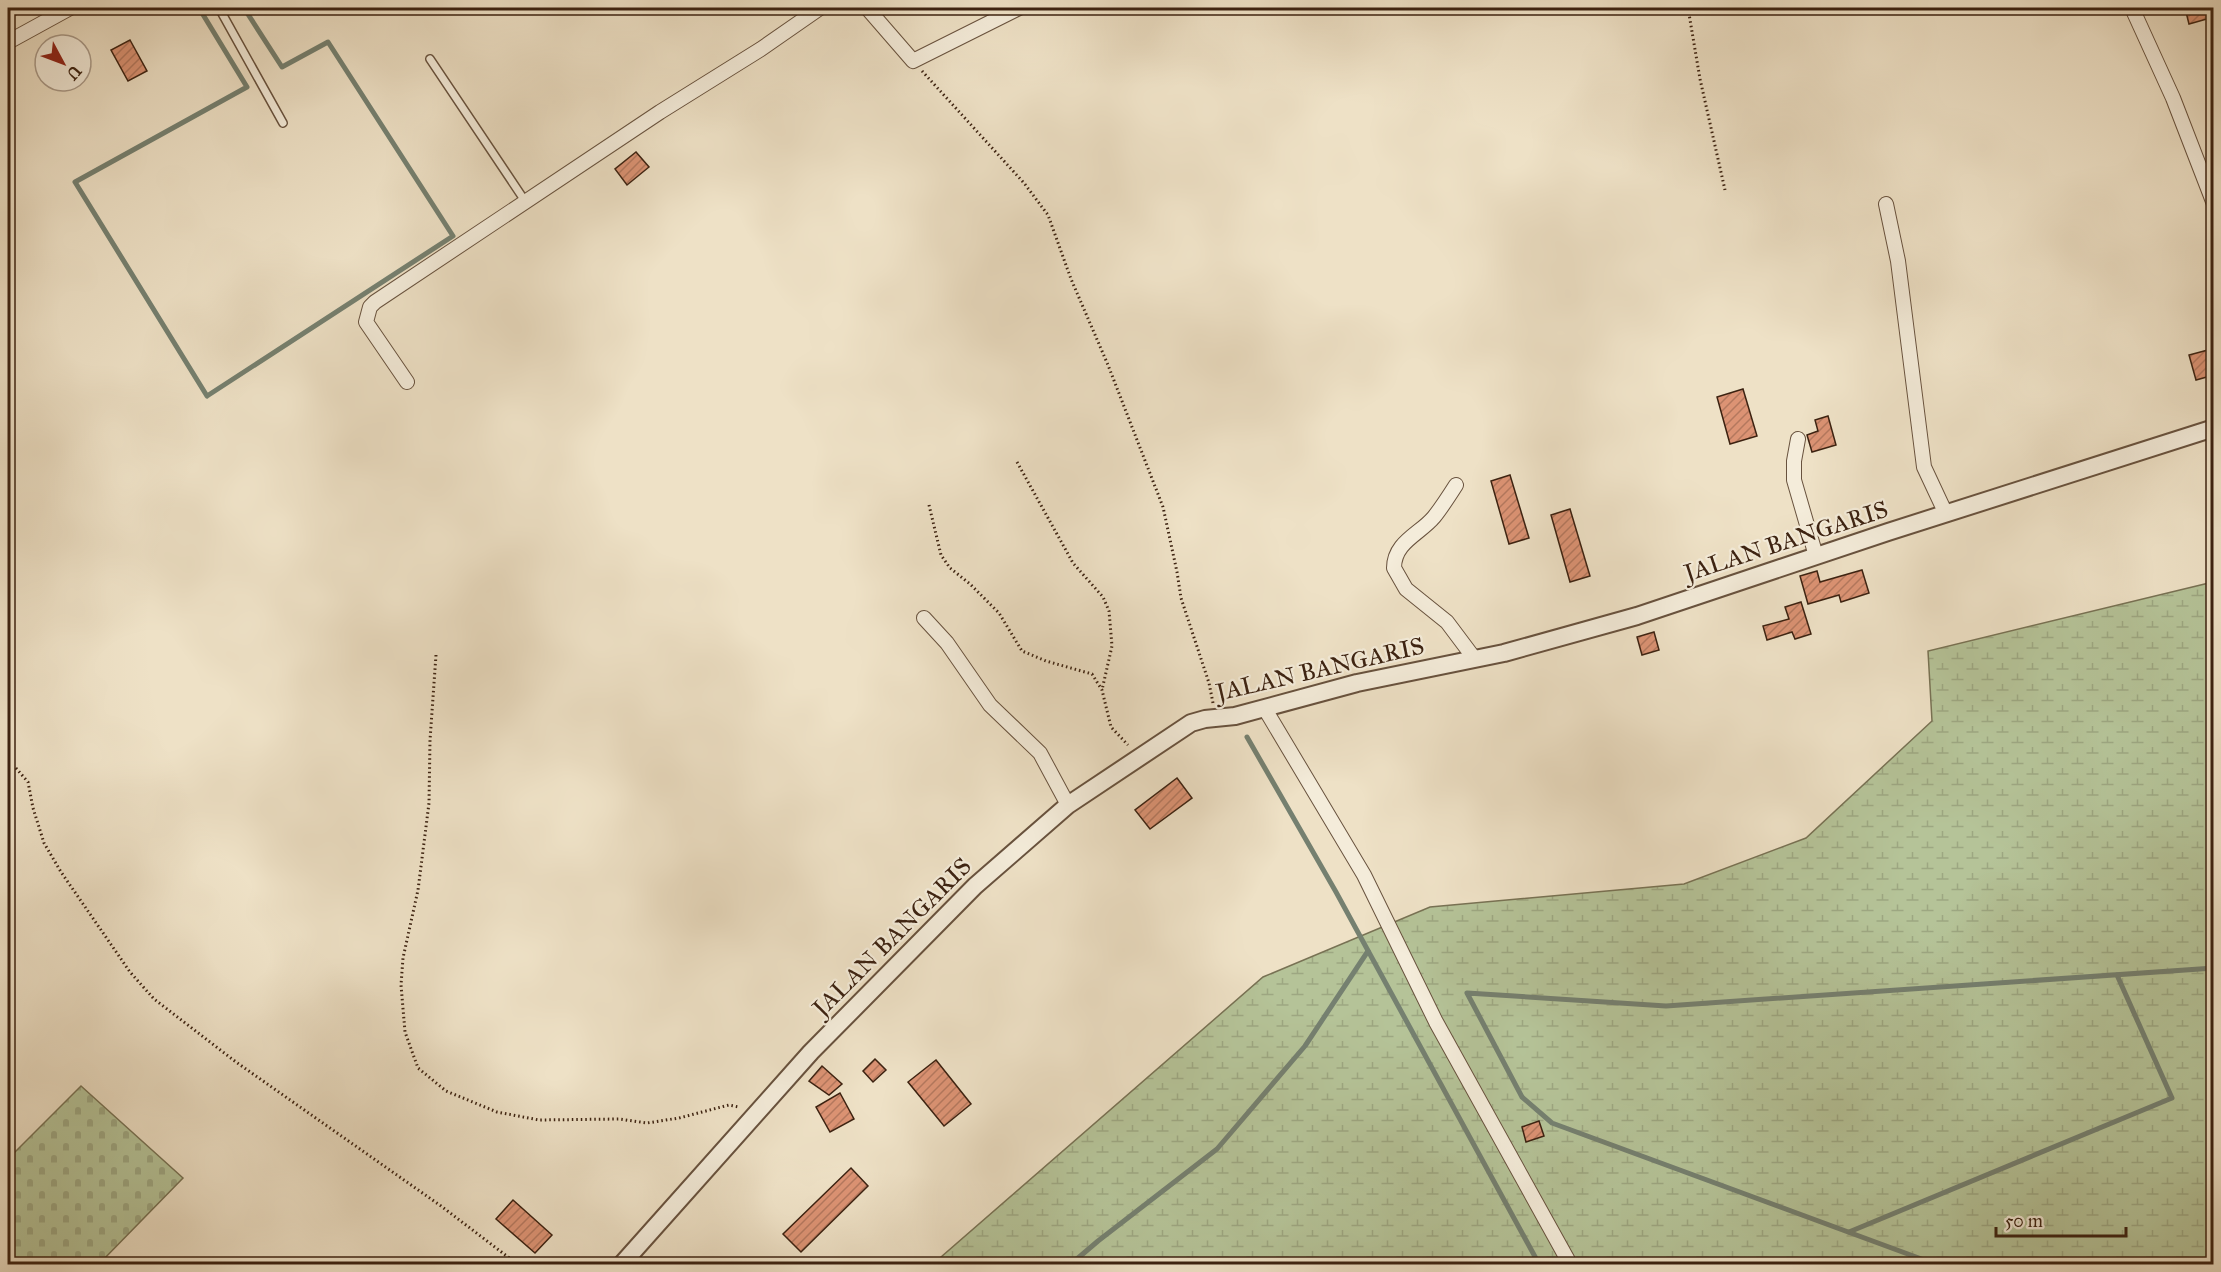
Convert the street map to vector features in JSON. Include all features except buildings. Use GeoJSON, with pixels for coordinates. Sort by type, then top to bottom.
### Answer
{"type":"FeatureCollection","features":[{"type":"Feature","properties":{"kind":"street"},"geometry":{"type":"LineString","coordinates":[[8,42],[70,8]]}},
{"type":"Feature","properties":{"kind":"street"},"geometry":{"type":"LineString","coordinates":[[407,382],[366,322],[370,308],[414,274],[761,49],[820,8]]}},
{"type":"Feature","properties":{"kind":"street"},"geometry":{"type":"LineString","coordinates":[[867,8],[913,61],[1019,8]]}},
{"type":"Feature","properties":{"kind":"street"},"geometry":{"type":"LineString","coordinates":[[2132,8],[2173,98],[2214,204]]}},
{"type":"Feature","properties":{"kind":"street"},"geometry":{"type":"LineString","coordinates":[[1886,204],[1898,261],[1924,467],[1946,514]]}},
{"type":"Feature","properties":{"kind":"street","name":"JALAN BANGARIS"},"geometry":{"type":"LineString","coordinates":[[622,1264],[811,1052],[975,886],[1068,806],[1191,723],[1235,717],[1357,683],[1553,640],[1637,616],[2214,428]]}},
{"type":"Feature","properties":{"kind":"street"},"geometry":{"type":"LineString","coordinates":[[1798,440],[1794,461],[1794,480],[1816,556]]}},
{"type":"Feature","properties":{"kind":"street"},"geometry":{"type":"LineString","coordinates":[[1456,485],[1433,518],[1403,544],[1398,552],[1394,568],[1406,589],[1447,622],[1474,658]]}},
{"type":"Feature","properties":{"kind":"street"},"geometry":{"type":"LineString","coordinates":[[924,618],[947,643],[990,705],[1040,753],[1068,806]]}},
{"type":"Feature","properties":{"kind":"street"},"geometry":{"type":"LineString","coordinates":[[1265,709],[1364,875],[1436,1022],[1570,1264]]}},
{"type":"Feature","properties":{"kind":"lane"},"geometry":{"type":"LineString","coordinates":[[219,8],[283,123]]}},
{"type":"Feature","properties":{"kind":"lane"},"geometry":{"type":"LineString","coordinates":[[430,59],[525,201]]}},
{"type":"Feature","properties":{"kind":"path"},"geometry":{"type":"LineString","coordinates":[[1688,8],[1700,79],[1725,190]]}},
{"type":"Feature","properties":{"kind":"path"},"geometry":{"type":"LineString","coordinates":[[913,61],[1024,183],[1048,215],[1071,279],[1108,365],[1162,507],[1177,572],[1180,598],[1209,683],[1216,718]]}},
{"type":"Feature","properties":{"kind":"path"},"geometry":{"type":"LineString","coordinates":[[1017,462],[1073,563],[1102,597],[1109,611],[1112,646],[1102,690]]}},
{"type":"Feature","properties":{"kind":"path"},"geometry":{"type":"LineString","coordinates":[[929,505],[941,555],[950,568],[981,594],[999,613],[1022,651],[1046,661],[1092,674],[1102,690],[1111,727],[1140,756]]}},
{"type":"Feature","properties":{"kind":"path"},"geometry":{"type":"LineString","coordinates":[[436,656],[430,740],[429,803],[418,890],[403,958],[401,985],[405,1032],[418,1068],[446,1091],[497,1112],[539,1120],[619,1119],[648,1123],[679,1118],[729,1105],[758,1110]]}},
{"type":"Feature","properties":{"kind":"path"},"geometry":{"type":"LineString","coordinates":[[8,764],[15,767],[28,782],[44,843],[61,872],[130,972],[154,999],[236,1062],[441,1206],[508,1257],[522,1264]]}},
{"type":"Feature","properties":{"kind":"green space"},"geometry":{"type":"Polygon","coordinates":[[[2213,582],[2213,1264],[933,1264],[1263,977],[1430,907],[1684,884],[1806,838],[1932,721],[1928,651],[2213,582]]]}},
{"type":"Feature","properties":{"kind":"green space"},"geometry":{"type":"Polygon","coordinates":[[[81,1086],[183,1178],[99,1264],[8,1264],[8,1159],[81,1086]]]}},
{"type":"Feature","properties":{"kind":"waterway"},"geometry":{"type":"LineString","coordinates":[[8,17],[25,8]]}},
{"type":"Feature","properties":{"kind":"waterway"},"geometry":{"type":"LineString","coordinates":[[199,8],[247,87],[75,182],[207,396],[453,236],[328,42],[282,67],[244,8]]}},
{"type":"Feature","properties":{"kind":"waterway"},"geometry":{"type":"LineString","coordinates":[[1247,737],[1336,892],[1539,1264]]}},
{"type":"Feature","properties":{"kind":"waterway"},"geometry":{"type":"LineString","coordinates":[[1071,1264],[1217,1149],[1305,1046],[1368,951]]}},
{"type":"Feature","properties":{"kind":"waterway"},"geometry":{"type":"LineString","coordinates":[[1935,1264],[1552,1123],[1522,1097],[1467,993],[1666,1006],[2214,968]]}},
{"type":"Feature","properties":{"kind":"waterway"},"geometry":{"type":"LineString","coordinates":[[1849,1232],[2172,1098],[2117,975]]}}]}
